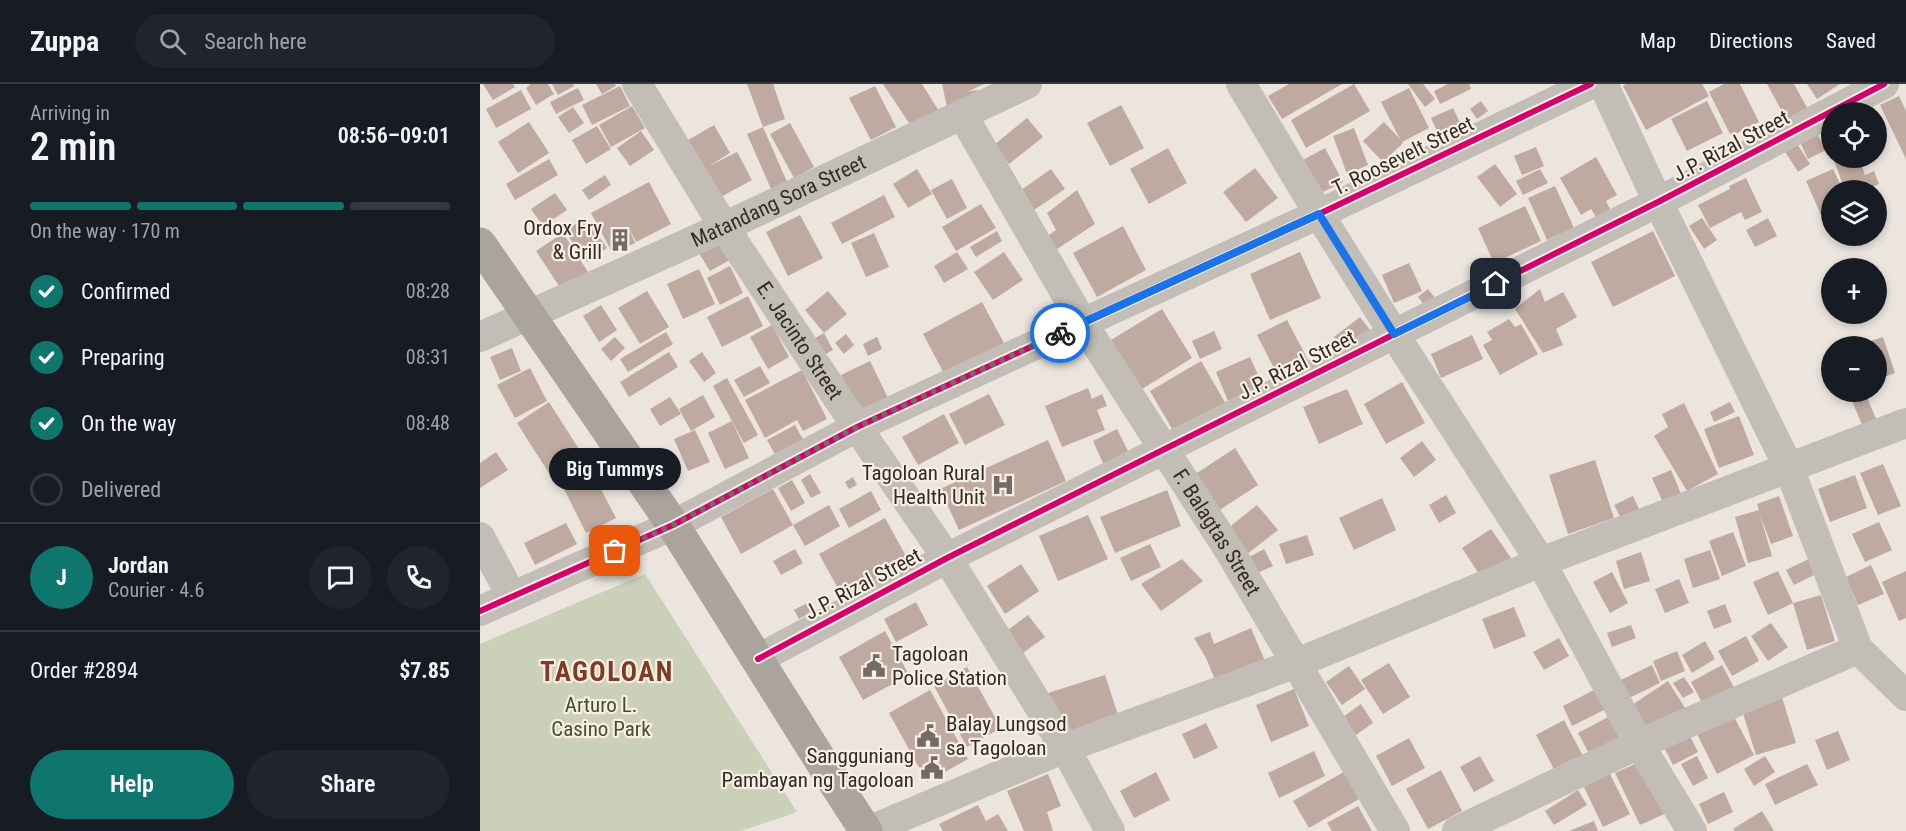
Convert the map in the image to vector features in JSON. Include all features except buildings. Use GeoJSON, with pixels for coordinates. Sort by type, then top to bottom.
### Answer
{"type":"FeatureCollection","features":[{"type":"Feature","properties":{"kind":"highway"},"geometry":{"type":"LineString","coordinates":[[480,244],[673,525],[867,831]]}},
{"type":"Feature","properties":{"kind":"street","name":"E. Jacinto Street"},"geometry":{"type":"LineString","coordinates":[[637,84],[724,227],[947,558],[1065,748],[1110,831]]}},
{"type":"Feature","properties":{"kind":"street","name":"Matandang Sora Street"},"geometry":{"type":"LineString","coordinates":[[480,337],[724,227],[1027,84]]}},
{"type":"Feature","properties":{"kind":"street"},"geometry":{"type":"LineString","coordinates":[[1241,84],[1394,334],[1541,562],[1639,744],[1692,831]]}},
{"type":"Feature","properties":{"kind":"street","name":"T. Roosevelt Street"},"geometry":{"type":"LineString","coordinates":[[480,611],[673,525],[857,427],[1319,214],[1591,84]]}},
{"type":"Feature","properties":{"kind":"street"},"geometry":{"type":"LineString","coordinates":[[1603,84],[1658,202],[1790,468],[1858,649],[1906,696]]}},
{"type":"Feature","properties":{"kind":"street","name":"J.P. Rizal Street"},"geometry":{"type":"LineString","coordinates":[[758,660],[947,558],[1658,202],[1884,84]]}},
{"type":"Feature","properties":{"kind":"street","name":"F. Balagtas Street"},"geometry":{"type":"LineString","coordinates":[[962,114],[1082,322],[1232,555],[1395,831]]}},
{"type":"Feature","properties":{"kind":"street"},"geometry":{"type":"LineString","coordinates":[[867,831],[1065,748],[1297,663],[1541,562],[1906,423]]}},
{"type":"Feature","properties":{"kind":"street"},"geometry":{"type":"LineString","coordinates":[[480,537],[512,597]]}},
{"type":"Feature","properties":{"kind":"street"},"geometry":{"type":"LineString","coordinates":[[1457,831],[1639,744],[1858,649]]}},
{"type":"Feature","properties":{"kind":"green space","name":"Arturo L. Casino Park"},"geometry":{"type":"Polygon","coordinates":[[[645,574],[797,812],[741,831],[480,831],[480,644],[645,574]]]}},
{"type":"Feature","properties":{"kind":"cycle path"},"geometry":{"type":"LineString","coordinates":[[480,611],[673,525],[857,427],[1319,214],[1591,84]]}},
{"type":"Feature","properties":{"kind":"cycle path"},"geometry":{"type":"LineString","coordinates":[[758,659],[947,558],[1658,202],[1884,84]]}},
{"type":"Feature","properties":{"kind":"way so far"},"geometry":{"type":"LineString","coordinates":[[615,551],[673,525],[857,427],[1060,333]]}},
{"type":"Feature","properties":{"kind":"place","name":"Ordox Fry & Grill"},"geometry":{"type":"Point","coordinates":[620,240]}},
{"type":"Feature","properties":{"kind":"place","name":"Tagoloan Rural Health Unit"},"geometry":{"type":"Point","coordinates":[1003,485]}},
{"type":"Feature","properties":{"kind":"place","name":"Big Tummys"},"geometry":{"type":"Point","coordinates":[615,551]}},
{"type":"Feature","properties":{"kind":"place","name":"Tagoloan Police Station"},"geometry":{"type":"Point","coordinates":[874,666]}},
{"type":"Feature","properties":{"kind":"place","name":"Balay Lungsod sa Tagoloan"},"geometry":{"type":"Point","coordinates":[928,736]}},
{"type":"Feature","properties":{"kind":"place","name":"Sangguniang Pambayan ng Tagoloan"},"geometry":{"type":"Point","coordinates":[932,768]}},
{"type":"Feature","properties":{"kind":"district","name":"TAGOLOAN"},"geometry":{"type":"Point","coordinates":[607,672]}},
{"type":"Feature","properties":{"kind":"route"},"geometry":{"type":"LineString","coordinates":[[1060,333],[1319,214],[1394,334],[1496,284]]}}]}
